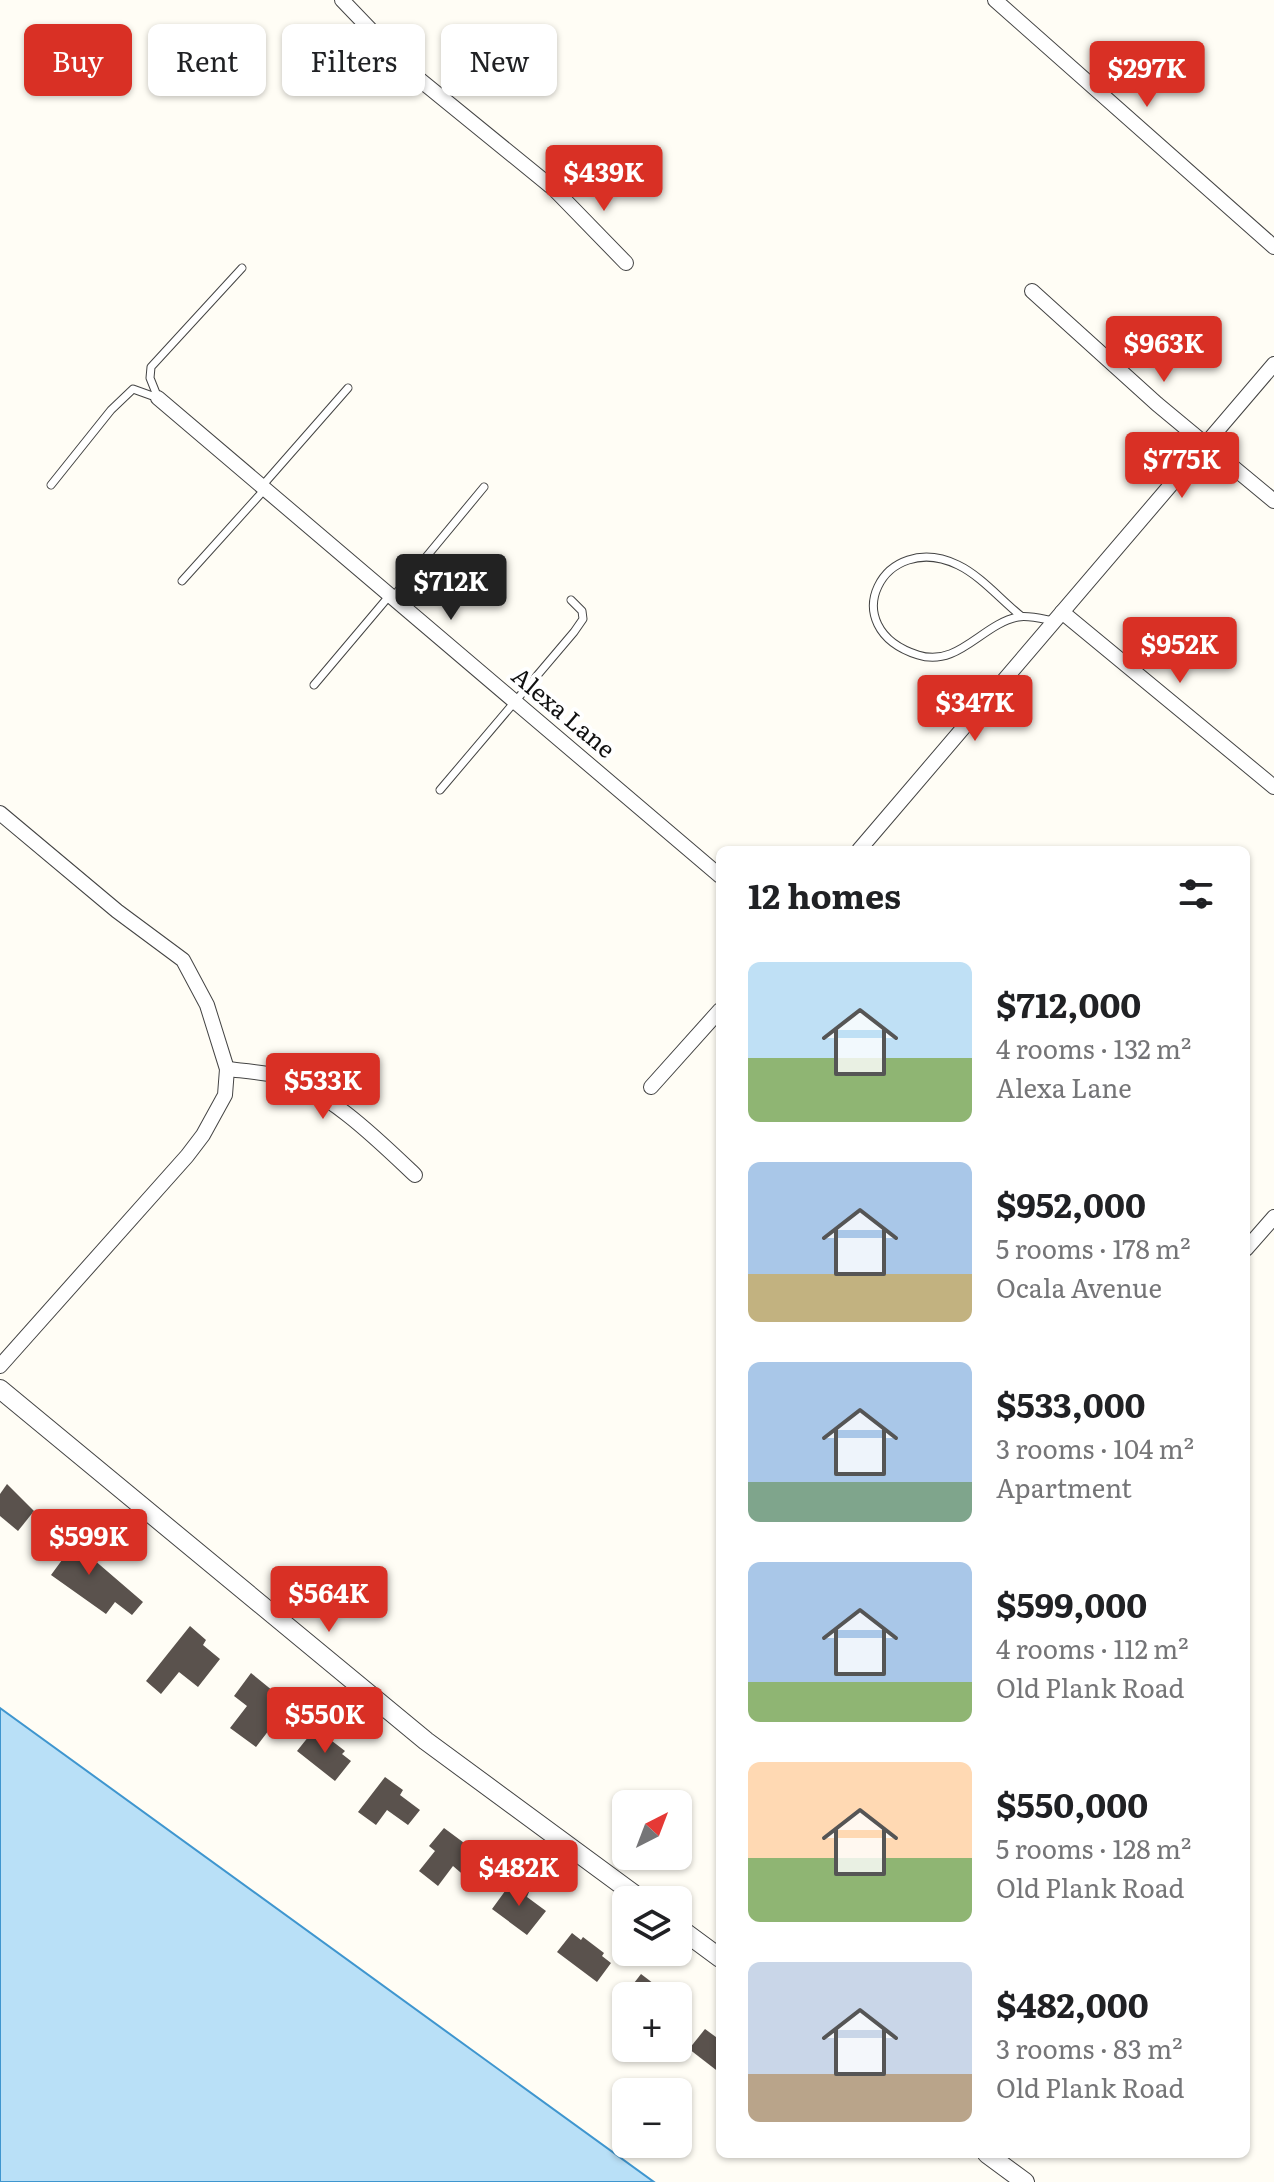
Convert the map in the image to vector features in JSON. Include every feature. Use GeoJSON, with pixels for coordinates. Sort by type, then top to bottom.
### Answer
{"type":"FeatureCollection","features":[{"type":"Feature","properties":{"kind":"street"},"geometry":{"type":"LineString","coordinates":[[342,0],[414,75],[554,189],[626,263]]}},
{"type":"Feature","properties":{"kind":"street"},"geometry":{"type":"LineString","coordinates":[[995,0],[1274,247]]}},
{"type":"Feature","properties":{"kind":"street"},"geometry":{"type":"LineString","coordinates":[[1032,291],[1274,501]]}},
{"type":"Feature","properties":{"kind":"street"},"geometry":{"type":"LineString","coordinates":[[862,846],[1274,364]]}},
{"type":"Feature","properties":{"kind":"street","name":"Alexa Lane"},"geometry":{"type":"LineString","coordinates":[[158,398],[716,873]]}},
{"type":"Feature","properties":{"kind":"street"},"geometry":{"type":"LineString","coordinates":[[1058,617],[1274,787]]}},
{"type":"Feature","properties":{"kind":"street"},"geometry":{"type":"LineString","coordinates":[[0,813],[117,911],[183,960],[207,1005],[227,1069],[225,1095],[187,1156],[0,1366]]}},
{"type":"Feature","properties":{"kind":"street"},"geometry":{"type":"LineString","coordinates":[[651,1087],[716,1014]]}},
{"type":"Feature","properties":{"kind":"street"},"geometry":{"type":"LineString","coordinates":[[227,1069],[278,1076],[333,1105],[366,1129],[415,1175]]}},
{"type":"Feature","properties":{"kind":"street"},"geometry":{"type":"LineString","coordinates":[[1250,1244],[1274,1217]]}},
{"type":"Feature","properties":{"kind":"street"},"geometry":{"type":"LineString","coordinates":[[0,1389],[426,1741],[623,1886]]}},
{"type":"Feature","properties":{"kind":"street"},"geometry":{"type":"LineString","coordinates":[[692,1937],[716,1955]]}},
{"type":"Feature","properties":{"kind":"street"},"geometry":{"type":"LineString","coordinates":[[992,2158],[1025,2182]]}},
{"type":"Feature","properties":{"kind":"lane"},"geometry":{"type":"LineString","coordinates":[[158,398],[150,378],[151,367],[242,268]]}},
{"type":"Feature","properties":{"kind":"lane"},"geometry":{"type":"LineString","coordinates":[[182,581],[348,388]]}},
{"type":"Feature","properties":{"kind":"lane"},"geometry":{"type":"LineString","coordinates":[[51,485],[111,410],[133,389],[158,398]]}},
{"type":"Feature","properties":{"kind":"lane"},"geometry":{"type":"LineString","coordinates":[[314,685],[484,487]]}},
{"type":"Feature","properties":{"kind":"lane"},"geometry":{"type":"LineString","coordinates":[[1021,616],[960,566],[923,557],[902,562],[890,569],[879,583],[875,598],[875,624],[890,643],[921,656],[953,654],[998,622],[1021,616],[1058,617]]}},
{"type":"Feature","properties":{"kind":"lane"},"geometry":{"type":"LineString","coordinates":[[440,790],[583,619],[582,611],[571,600]]}},
{"type":"Feature","properties":{"kind":"water"},"geometry":{"type":"Polygon","coordinates":[[[0,1708],[612,2152],[612,2158],[621,2158],[654,2182],[0,2182],[0,1708]]]}},
{"type":"Feature","properties":{"kind":"building"},"geometry":{"type":"Polygon","coordinates":[[[7,1484],[34,1511],[18,1531],[0,1516],[0,1494],[7,1484]]]}},
{"type":"Feature","properties":{"kind":"building"},"geometry":{"type":"Polygon","coordinates":[[[55,1531],[73,1546],[77,1542],[95,1556],[93,1559],[143,1602],[132,1615],[115,1602],[106,1614],[51,1575],[62,1560],[44,1545],[55,1531]]]}},
{"type":"Feature","properties":{"kind":"building"},"geometry":{"type":"Polygon","coordinates":[[[190,1626],[206,1640],[203,1645],[220,1659],[198,1687],[179,1672],[161,1694],[146,1681],[190,1626]]]}},
{"type":"Feature","properties":{"kind":"building"},"geometry":{"type":"Polygon","coordinates":[[[251,1673],[289,1704],[256,1747],[230,1728],[247,1706],[234,1696],[251,1673]]]}},
{"type":"Feature","properties":{"kind":"building"},"geometry":{"type":"Polygon","coordinates":[[[313,1731],[320,1736],[323,1734],[345,1751],[342,1754],[351,1761],[335,1781],[297,1751],[313,1731]]]}},
{"type":"Feature","properties":{"kind":"building"},"geometry":{"type":"Polygon","coordinates":[[[385,1777],[403,1790],[400,1795],[420,1810],[408,1825],[387,1810],[376,1825],[358,1812],[385,1777]]]}},
{"type":"Feature","properties":{"kind":"building"},"geometry":{"type":"Polygon","coordinates":[[[444,1828],[483,1857],[467,1878],[453,1866],[438,1886],[419,1871],[435,1851],[429,1846],[444,1828]]]}},
{"type":"Feature","properties":{"kind":"building"},"geometry":{"type":"Polygon","coordinates":[[[513,1880],[529,1892],[527,1897],[546,1911],[527,1935],[492,1909],[513,1880]]]}},
{"type":"Feature","properties":{"kind":"building"},"geometry":{"type":"Polygon","coordinates":[[[572,1933],[581,1940],[583,1937],[604,1953],[602,1956],[611,1963],[597,1982],[557,1952],[572,1933]]]}},
{"type":"Feature","properties":{"kind":"building"},"geometry":{"type":"Polygon","coordinates":[[[641,1974],[651,1982],[635,1982],[641,1974]]]}},
{"type":"Feature","properties":{"kind":"building"},"geometry":{"type":"Polygon","coordinates":[[[705,2029],[716,2037],[716,2070],[692,2051],[692,2045],[705,2029]]]}}]}
